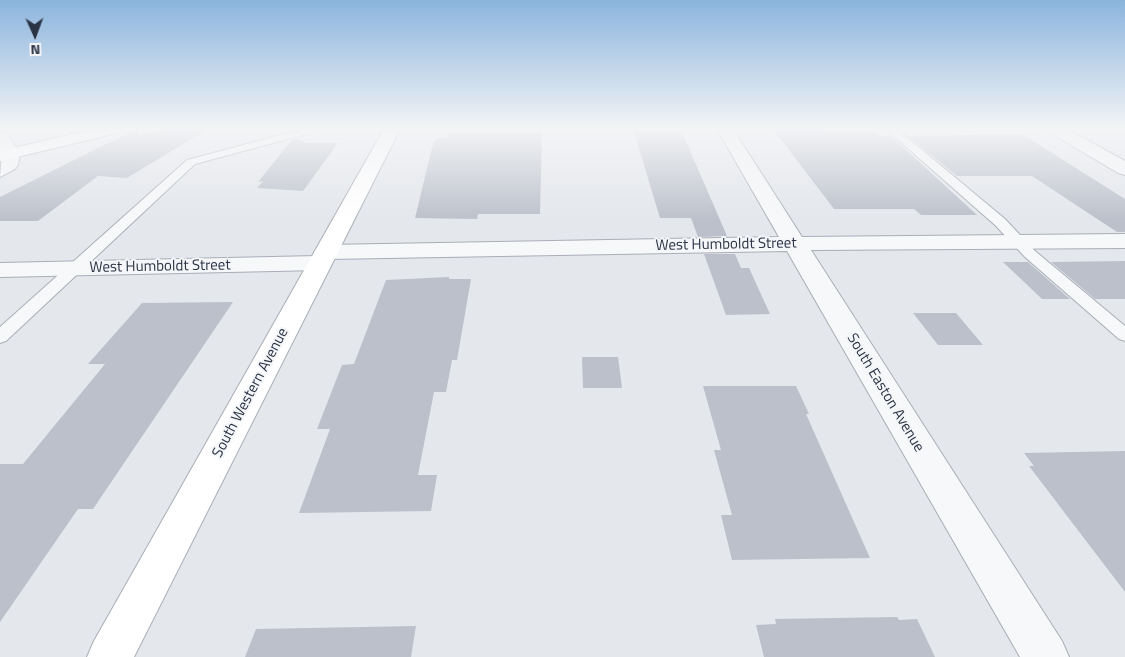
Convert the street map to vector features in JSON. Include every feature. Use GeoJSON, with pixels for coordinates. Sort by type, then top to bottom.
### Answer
{"type":"FeatureCollection","features":[{"type":"Feature","properties":{"kind":"main road","name":"South Western Avenue"},"geometry":{"type":"LineString","coordinates":[[110,657],[375,160]]}},
{"type":"Feature","properties":{"kind":"street"},"geometry":{"type":"LineString","coordinates":[[0,171],[9,165],[7,160]]}},
{"type":"Feature","properties":{"kind":"street","name":"South Easton Avenue"},"geometry":{"type":"LineString","coordinates":[[743,160],[1046,657]]}},
{"type":"Feature","properties":{"kind":"street"},"geometry":{"type":"LineString","coordinates":[[1109,160],[1125,169]]}},
{"type":"Feature","properties":{"kind":"street","name":"West Humboldt Street"},"geometry":{"type":"LineString","coordinates":[[0,270],[75,269],[323,257],[794,244],[1125,240]]}},
{"type":"Feature","properties":{"kind":"lane"},"geometry":{"type":"LineString","coordinates":[[0,337],[192,162],[201,160]]}},
{"type":"Feature","properties":{"kind":"lane"},"geometry":{"type":"LineString","coordinates":[[927,160],[1000,222],[1030,254],[1125,335]]}},
{"type":"Feature","properties":{"kind":"building"},"geometry":{"type":"Polygon","coordinates":[[[75,160],[157,160],[127,178],[98,176],[38,221],[0,221],[0,197],[75,160]]]}},
{"type":"Feature","properties":{"kind":"building"},"geometry":{"type":"Polygon","coordinates":[[[276,160],[326,160],[303,191],[257,188],[263,181],[258,182],[276,160]]]}},
{"type":"Feature","properties":{"kind":"building"},"geometry":{"type":"Polygon","coordinates":[[[429,160],[541,160],[540,214],[478,214],[477,219],[415,218],[429,160]]]}},
{"type":"Feature","properties":{"kind":"building"},"geometry":{"type":"Polygon","coordinates":[[[642,160],[694,160],[727,236],[698,237],[691,218],[660,218],[642,160]]]}},
{"type":"Feature","properties":{"kind":"building"},"geometry":{"type":"Polygon","coordinates":[[[796,160],[917,160],[977,215],[921,215],[914,209],[834,209],[796,160]]]}},
{"type":"Feature","properties":{"kind":"building"},"geometry":{"type":"Polygon","coordinates":[[[937,160],[1063,160],[1125,199],[1125,232],[1117,232],[1032,176],[957,176],[937,160]]]}},
{"type":"Feature","properties":{"kind":"building"},"geometry":{"type":"Polygon","coordinates":[[[704,254],[735,254],[741,268],[749,268],[770,314],[726,315],[704,254]]]}},
{"type":"Feature","properties":{"kind":"building"},"geometry":{"type":"Polygon","coordinates":[[[1125,261],[1125,299],[1095,299],[1051,262],[1125,261]]]}},
{"type":"Feature","properties":{"kind":"building"},"geometry":{"type":"Polygon","coordinates":[[[1003,262],[1028,262],[1070,299],[1042,299],[1003,262]]]}},
{"type":"Feature","properties":{"kind":"building"},"geometry":{"type":"Polygon","coordinates":[[[449,277],[449,279],[471,279],[457,360],[452,360],[446,392],[434,392],[418,475],[437,475],[431,511],[299,513],[330,429],[317,429],[342,365],[354,364],[386,280],[449,277]]]}},
{"type":"Feature","properties":{"kind":"building"},"geometry":{"type":"Polygon","coordinates":[[[233,302],[93,509],[78,509],[0,622],[0,464],[23,464],[105,364],[88,364],[142,303],[233,302]]]}},
{"type":"Feature","properties":{"kind":"building"},"geometry":{"type":"Polygon","coordinates":[[[913,313],[956,313],[983,345],[938,345],[913,313]]]}},
{"type":"Feature","properties":{"kind":"building"},"geometry":{"type":"Polygon","coordinates":[[[582,357],[618,357],[622,388],[583,388],[582,357]]]}},
{"type":"Feature","properties":{"kind":"building"},"geometry":{"type":"Polygon","coordinates":[[[703,386],[796,386],[809,414],[806,414],[870,558],[732,560],[721,515],[732,515],[714,450],[721,450],[703,386]]]}},
{"type":"Feature","properties":{"kind":"building"},"geometry":{"type":"Polygon","coordinates":[[[1125,451],[1125,592],[1029,466],[1034,466],[1024,453],[1125,451]]]}},
{"type":"Feature","properties":{"kind":"building"},"geometry":{"type":"Polygon","coordinates":[[[897,617],[899,620],[917,619],[935,657],[764,657],[756,625],[776,624],[775,619],[897,617]]]}},
{"type":"Feature","properties":{"kind":"building"},"geometry":{"type":"Polygon","coordinates":[[[416,626],[411,657],[245,657],[256,629],[416,626]]]}}]}
